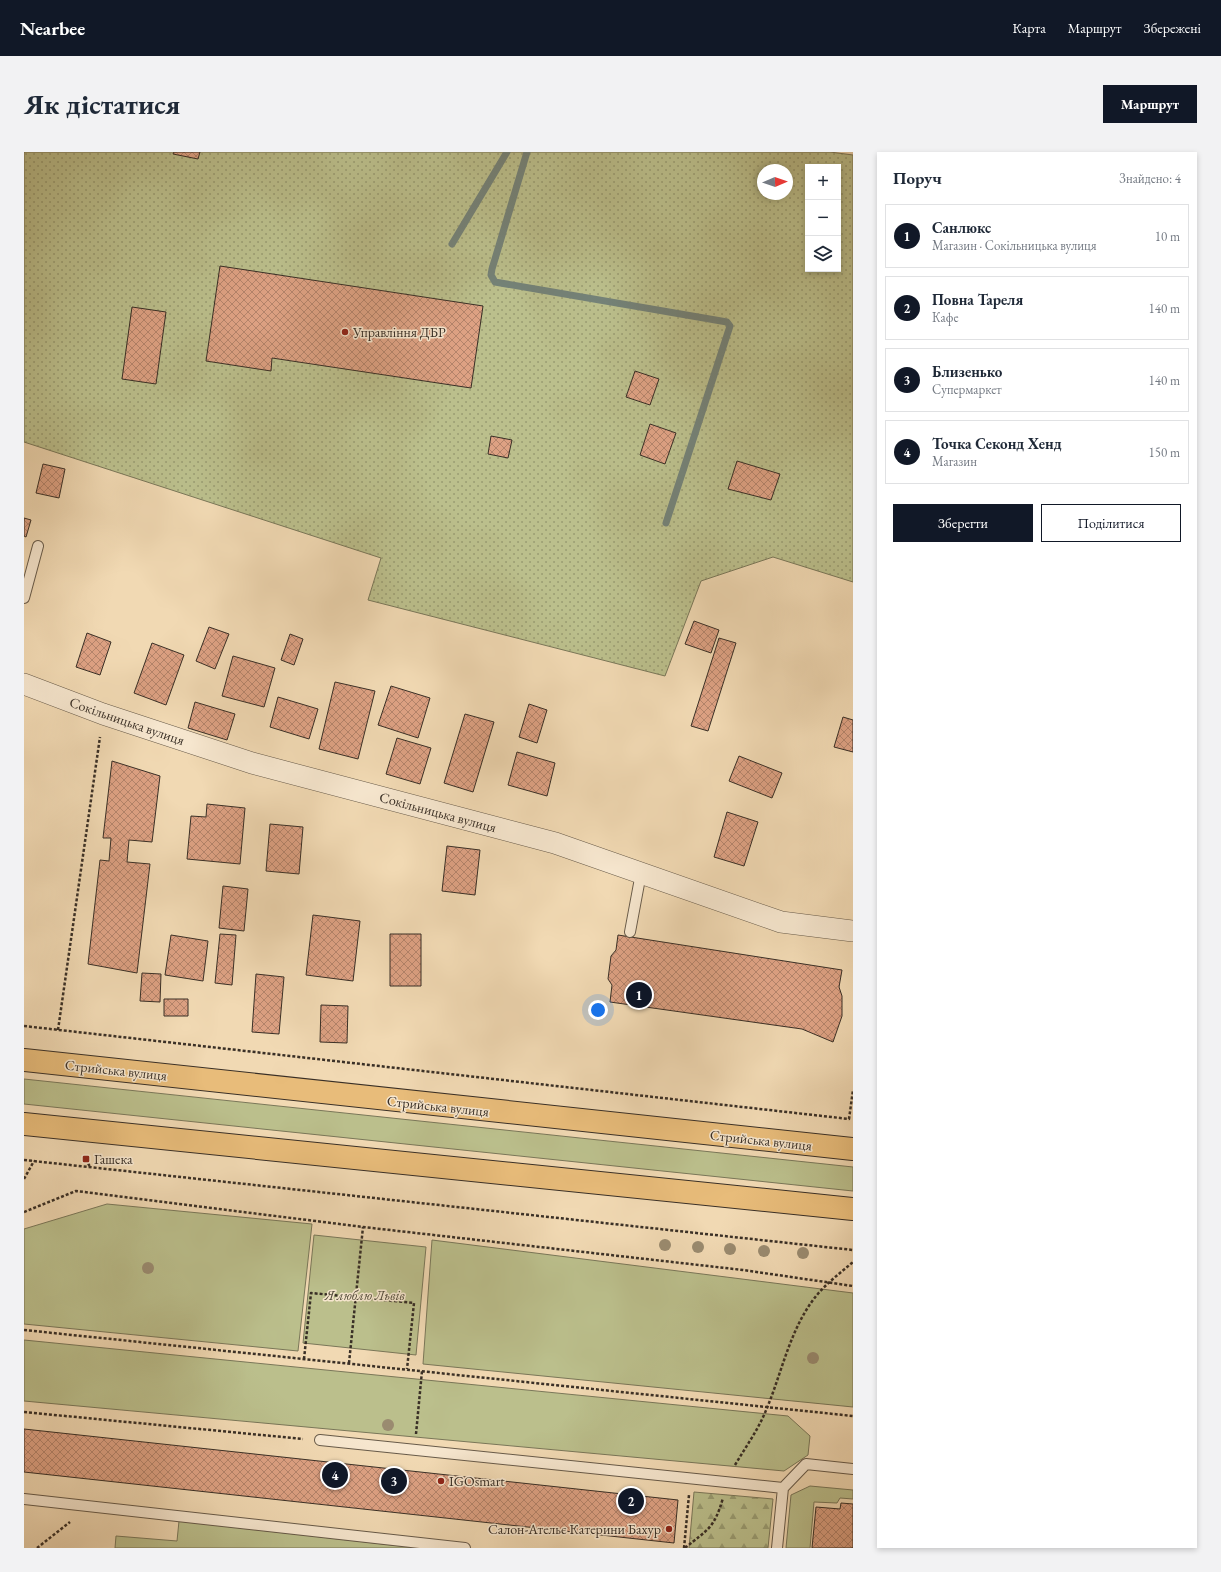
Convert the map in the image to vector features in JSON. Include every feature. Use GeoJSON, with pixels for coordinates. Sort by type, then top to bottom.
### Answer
{"type":"FeatureCollection","features":[{"type":"Feature","properties":{"kind":"main road","name":"Стрийська вулиця"},"geometry":{"type":"LineString","coordinates":[[24,1060],[853,1149]]}},
{"type":"Feature","properties":{"kind":"main road"},"geometry":{"type":"LineString","coordinates":[[24,1124],[853,1209]]}},
{"type":"Feature","properties":{"kind":"street","name":"Сокільницька вулиця"},"geometry":{"type":"LineString","coordinates":[[24,684],[103,714],[252,762],[555,843],[781,922],[853,931]]}},
{"type":"Feature","properties":{"kind":"lane"},"geometry":{"type":"LineString","coordinates":[[24,598],[38,546]]}},
{"type":"Feature","properties":{"kind":"lane"},"geometry":{"type":"LineString","coordinates":[[630,932],[641,873]]}},
{"type":"Feature","properties":{"kind":"lane"},"geometry":{"type":"LineString","coordinates":[[320,1440],[783,1488]]}},
{"type":"Feature","properties":{"kind":"lane"},"geometry":{"type":"LineString","coordinates":[[777,1548],[783,1488],[806,1464],[853,1469]]}},
{"type":"Feature","properties":{"kind":"lane"},"geometry":{"type":"LineString","coordinates":[[24,1499],[465,1548]]}},
{"type":"Feature","properties":{"kind":"path"},"geometry":{"type":"LineString","coordinates":[[58,1030],[103,714]]}},
{"type":"Feature","properties":{"kind":"path"},"geometry":{"type":"LineString","coordinates":[[24,1026],[849,1119],[853,1090]]}},
{"type":"Feature","properties":{"kind":"path"},"geometry":{"type":"LineString","coordinates":[[86,1159],[91,1167]]}},
{"type":"Feature","properties":{"kind":"path"},"geometry":{"type":"LineString","coordinates":[[24,1160],[853,1250]]}},
{"type":"Feature","properties":{"kind":"path"},"geometry":{"type":"LineString","coordinates":[[24,1179],[34,1161]]}},
{"type":"Feature","properties":{"kind":"path"},"geometry":{"type":"LineString","coordinates":[[24,1212],[76,1191],[362,1227],[744,1270],[853,1286]]}},
{"type":"Feature","properties":{"kind":"path"},"geometry":{"type":"LineString","coordinates":[[349,1363],[362,1227]]}},
{"type":"Feature","properties":{"kind":"path"},"geometry":{"type":"LineString","coordinates":[[690,1478],[684,1548],[709,1530],[715,1522],[727,1482],[740,1456],[758,1429],[798,1325],[813,1300],[830,1282],[853,1262]]}},
{"type":"Feature","properties":{"kind":"path"},"geometry":{"type":"LineString","coordinates":[[304,1359],[311,1293],[414,1303],[407,1370]]}},
{"type":"Feature","properties":{"kind":"path"},"geometry":{"type":"LineString","coordinates":[[24,1330],[853,1416]]}},
{"type":"Feature","properties":{"kind":"path"},"geometry":{"type":"LineString","coordinates":[[415,1450],[422,1371]]}},
{"type":"Feature","properties":{"kind":"path"},"geometry":{"type":"LineString","coordinates":[[24,1412],[320,1440]]}},
{"type":"Feature","properties":{"kind":"path"},"geometry":{"type":"LineString","coordinates":[[37,1548],[89,1506]]}},
{"type":"Feature","properties":{"kind":"green space"},"geometry":{"type":"Polygon","coordinates":[[[24,152],[830,152],[853,155],[853,582],[773,557],[701,581],[665,676],[368,600],[381,558],[24,442],[24,152]]]}},
{"type":"Feature","properties":{"kind":"green space"},"geometry":{"type":"Polygon","coordinates":[[[24,1079],[853,1167],[853,1191],[24,1104],[24,1079]]]}},
{"type":"Feature","properties":{"kind":"green space"},"geometry":{"type":"Polygon","coordinates":[[[107,1204],[312,1224],[298,1351],[24,1324],[24,1229],[107,1204]]]}},
{"type":"Feature","properties":{"kind":"green space","name":"Я люблю Львів"},"geometry":{"type":"Polygon","coordinates":[[[314,1235],[426,1247],[416,1355],[303,1343],[314,1235]]]}},
{"type":"Feature","properties":{"kind":"green space"},"geometry":{"type":"Polygon","coordinates":[[[432,1240],[853,1293],[853,1407],[423,1364],[432,1240]]]}},
{"type":"Feature","properties":{"kind":"green space"},"geometry":{"type":"Polygon","coordinates":[[[24,1340],[788,1416],[810,1436],[808,1455],[784,1471],[24,1401],[24,1340]]]}},
{"type":"Feature","properties":{"kind":"green space"},"geometry":{"type":"Polygon","coordinates":[[[810,1486],[853,1490],[853,1499],[840,1498],[837,1503],[814,1502],[810,1548],[786,1548],[791,1495],[810,1486]]]}},
{"type":"Feature","properties":{"kind":"green space"},"geometry":{"type":"Polygon","coordinates":[[[694,1492],[773,1499],[768,1548],[689,1548],[694,1492]]]}},
{"type":"Feature","properties":{"kind":"green space"},"geometry":{"type":"Polygon","coordinates":[[[179,1521],[419,1548],[115,1548],[116,1536],[177,1541],[179,1521]]]}},
{"type":"Feature","properties":{"kind":"building"},"geometry":{"type":"Polygon","coordinates":[[[174,152],[200,152],[198,159],[173,154],[174,152]]]}},
{"type":"Feature","properties":{"kind":"building","name":"Управління ДБР"},"geometry":{"type":"Polygon","coordinates":[[[220,266],[483,306],[471,388],[272,358],[271,371],[206,361],[220,266]]]}},
{"type":"Feature","properties":{"kind":"building"},"geometry":{"type":"Polygon","coordinates":[[[132,307],[166,312],[156,384],[122,379],[132,307]]]}},
{"type":"Feature","properties":{"kind":"building"},"geometry":{"type":"Polygon","coordinates":[[[635,371],[659,379],[650,405],[626,397],[635,371]]]}},
{"type":"Feature","properties":{"kind":"building"},"geometry":{"type":"Polygon","coordinates":[[[650,424],[676,433],[665,464],[640,455],[650,424]]]}},
{"type":"Feature","properties":{"kind":"building"},"geometry":{"type":"Polygon","coordinates":[[[491,436],[512,440],[508,458],[488,454],[491,436]]]}},
{"type":"Feature","properties":{"kind":"building"},"geometry":{"type":"Polygon","coordinates":[[[737,461],[780,474],[771,500],[728,489],[737,461]]]}},
{"type":"Feature","properties":{"kind":"building"},"geometry":{"type":"Polygon","coordinates":[[[43,464],[65,469],[59,498],[36,493],[43,464]]]}},
{"type":"Feature","properties":{"kind":"building"},"geometry":{"type":"Polygon","coordinates":[[[24,518],[31,520],[26,537],[24,536],[24,518]]]}},
{"type":"Feature","properties":{"kind":"building"},"geometry":{"type":"Polygon","coordinates":[[[694,621],[719,630],[711,653],[685,644],[694,621]]]}},
{"type":"Feature","properties":{"kind":"building"},"geometry":{"type":"Polygon","coordinates":[[[209,627],[229,634],[215,669],[196,661],[209,627]]]}},
{"type":"Feature","properties":{"kind":"building"},"geometry":{"type":"Polygon","coordinates":[[[87,633],[111,642],[100,675],[76,667],[87,633]]]}},
{"type":"Feature","properties":{"kind":"building"},"geometry":{"type":"Polygon","coordinates":[[[290,634],[303,639],[294,665],[281,660],[290,634]]]}},
{"type":"Feature","properties":{"kind":"building"},"geometry":{"type":"Polygon","coordinates":[[[719,638],[736,643],[708,731],[691,726],[719,638]]]}},
{"type":"Feature","properties":{"kind":"building"},"geometry":{"type":"Polygon","coordinates":[[[152,643],[184,655],[166,705],[134,693],[152,643]]]}},
{"type":"Feature","properties":{"kind":"building"},"geometry":{"type":"Polygon","coordinates":[[[233,656],[275,668],[264,707],[222,696],[233,656]]]}},
{"type":"Feature","properties":{"kind":"building"},"geometry":{"type":"Polygon","coordinates":[[[335,682],[375,691],[358,759],[319,749],[335,682]]]}},
{"type":"Feature","properties":{"kind":"building"},"geometry":{"type":"Polygon","coordinates":[[[391,686],[430,698],[418,738],[378,725],[391,686]]]}},
{"type":"Feature","properties":{"kind":"building"},"geometry":{"type":"Polygon","coordinates":[[[278,697],[318,709],[309,739],[270,727],[278,697]]]}},
{"type":"Feature","properties":{"kind":"building"},"geometry":{"type":"Polygon","coordinates":[[[195,702],[235,714],[227,740],[188,728],[195,702]]]}},
{"type":"Feature","properties":{"kind":"building"},"geometry":{"type":"Polygon","coordinates":[[[529,704],[547,710],[537,743],[519,737],[529,704]]]}},
{"type":"Feature","properties":{"kind":"building"},"geometry":{"type":"Polygon","coordinates":[[[465,714],[494,722],[473,792],[444,783],[465,714]]]}},
{"type":"Feature","properties":{"kind":"building"},"geometry":{"type":"Polygon","coordinates":[[[843,717],[853,720],[853,752],[834,747],[843,717]]]}},
{"type":"Feature","properties":{"kind":"building"},"geometry":{"type":"Polygon","coordinates":[[[397,738],[431,748],[420,784],[386,774],[397,738]]]}},
{"type":"Feature","properties":{"kind":"building"},"geometry":{"type":"Polygon","coordinates":[[[517,752],[555,763],[547,796],[508,785],[517,752]]]}},
{"type":"Feature","properties":{"kind":"building"},"geometry":{"type":"Polygon","coordinates":[[[739,756],[782,773],[772,798],[729,781],[739,756]]]}},
{"type":"Feature","properties":{"kind":"building"},"geometry":{"type":"Polygon","coordinates":[[[112,761],[160,776],[152,842],[129,840],[127,862],[150,864],[137,973],[88,964],[100,860],[109,861],[111,838],[103,838],[112,761]]]}},
{"type":"Feature","properties":{"kind":"building"},"geometry":{"type":"Polygon","coordinates":[[[207,804],[245,808],[240,864],[187,859],[191,816],[206,817],[207,804]]]}},
{"type":"Feature","properties":{"kind":"building"},"geometry":{"type":"Polygon","coordinates":[[[727,812],[758,822],[744,866],[714,857],[727,812]]]}},
{"type":"Feature","properties":{"kind":"building"},"geometry":{"type":"Polygon","coordinates":[[[270,824],[303,827],[299,874],[266,871],[270,824]]]}},
{"type":"Feature","properties":{"kind":"building"},"geometry":{"type":"Polygon","coordinates":[[[447,846],[480,850],[475,895],[442,891],[447,846]]]}},
{"type":"Feature","properties":{"kind":"building"},"geometry":{"type":"Polygon","coordinates":[[[223,886],[248,889],[244,931],[219,928],[223,886]]]}},
{"type":"Feature","properties":{"kind":"building"},"geometry":{"type":"Polygon","coordinates":[[[313,915],[360,921],[353,981],[306,975],[313,915]]]}},
{"type":"Feature","properties":{"kind":"building"},"geometry":{"type":"Polygon","coordinates":[[[220,934],[236,935],[232,985],[215,983],[220,934]]]}},
{"type":"Feature","properties":{"kind":"building"},"geometry":{"type":"Polygon","coordinates":[[[390,934],[421,934],[421,986],[390,986],[390,934]]]}},
{"type":"Feature","properties":{"kind":"building"},"geometry":{"type":"Polygon","coordinates":[[[171,935],[208,941],[203,981],[165,975],[171,935]]]}},
{"type":"Feature","properties":{"kind":"building"},"geometry":{"type":"Polygon","coordinates":[[[618,935],[842,970],[839,987],[842,996],[842,1016],[833,1042],[802,1029],[610,1002],[612,985],[608,979],[611,956],[616,950],[618,935]]]}},
{"type":"Feature","properties":{"kind":"building"},"geometry":{"type":"Polygon","coordinates":[[[142,973],[161,974],[160,1002],[140,1001],[142,973]]]}},
{"type":"Feature","properties":{"kind":"building"},"geometry":{"type":"Polygon","coordinates":[[[256,974],[284,977],[279,1034],[252,1032],[256,974]]]}},
{"type":"Feature","properties":{"kind":"building"},"geometry":{"type":"Polygon","coordinates":[[[164,999],[188,999],[188,1016],[164,1016],[164,999]]]}},
{"type":"Feature","properties":{"kind":"building"},"geometry":{"type":"Polygon","coordinates":[[[321,1005],[348,1006],[347,1043],[320,1042],[321,1005]]]}},
{"type":"Feature","properties":{"kind":"building"},"geometry":{"type":"Polygon","coordinates":[[[24,1429],[678,1500],[674,1543],[24,1472],[24,1429]]]}},
{"type":"Feature","properties":{"kind":"building"},"geometry":{"type":"Polygon","coordinates":[[[841,1503],[853,1504],[853,1548],[812,1548],[816,1507],[840,1509],[841,1503]]]}},
{"type":"Feature","properties":{"kind":"waterway"},"geometry":{"type":"LineString","coordinates":[[452,244],[507,152]]}},
{"type":"Feature","properties":{"kind":"waterway"},"geometry":{"type":"LineString","coordinates":[[527,152],[492,269],[491,275],[495,282],[727,322],[730,326],[666,523]]}},
{"type":"Feature","properties":{"kind":"place","name":"Управління ДБР"},"geometry":{"type":"Point","coordinates":[345,332]}},
{"type":"Feature","properties":{"kind":"place","name":"Санлюкс"},"geometry":{"type":"Point","coordinates":[639,995]}},
{"type":"Feature","properties":{"kind":"place","name":"Гашека"},"geometry":{"type":"Point","coordinates":[86,1159]}},
{"type":"Feature","properties":{"kind":"place","name":"Точка Секонд Хенд"},"geometry":{"type":"Point","coordinates":[335,1475]}},
{"type":"Feature","properties":{"kind":"place","name":"Близенько"},"geometry":{"type":"Point","coordinates":[394,1481]}},
{"type":"Feature","properties":{"kind":"place","name":"IGOsmart"},"geometry":{"type":"Point","coordinates":[441,1481]}},
{"type":"Feature","properties":{"kind":"place","name":"Повна Тареля"},"geometry":{"type":"Point","coordinates":[631,1501]}},
{"type":"Feature","properties":{"kind":"place","name":"Салон-Ательє Катерини Бахур"},"geometry":{"type":"Point","coordinates":[669,1529]}}]}
